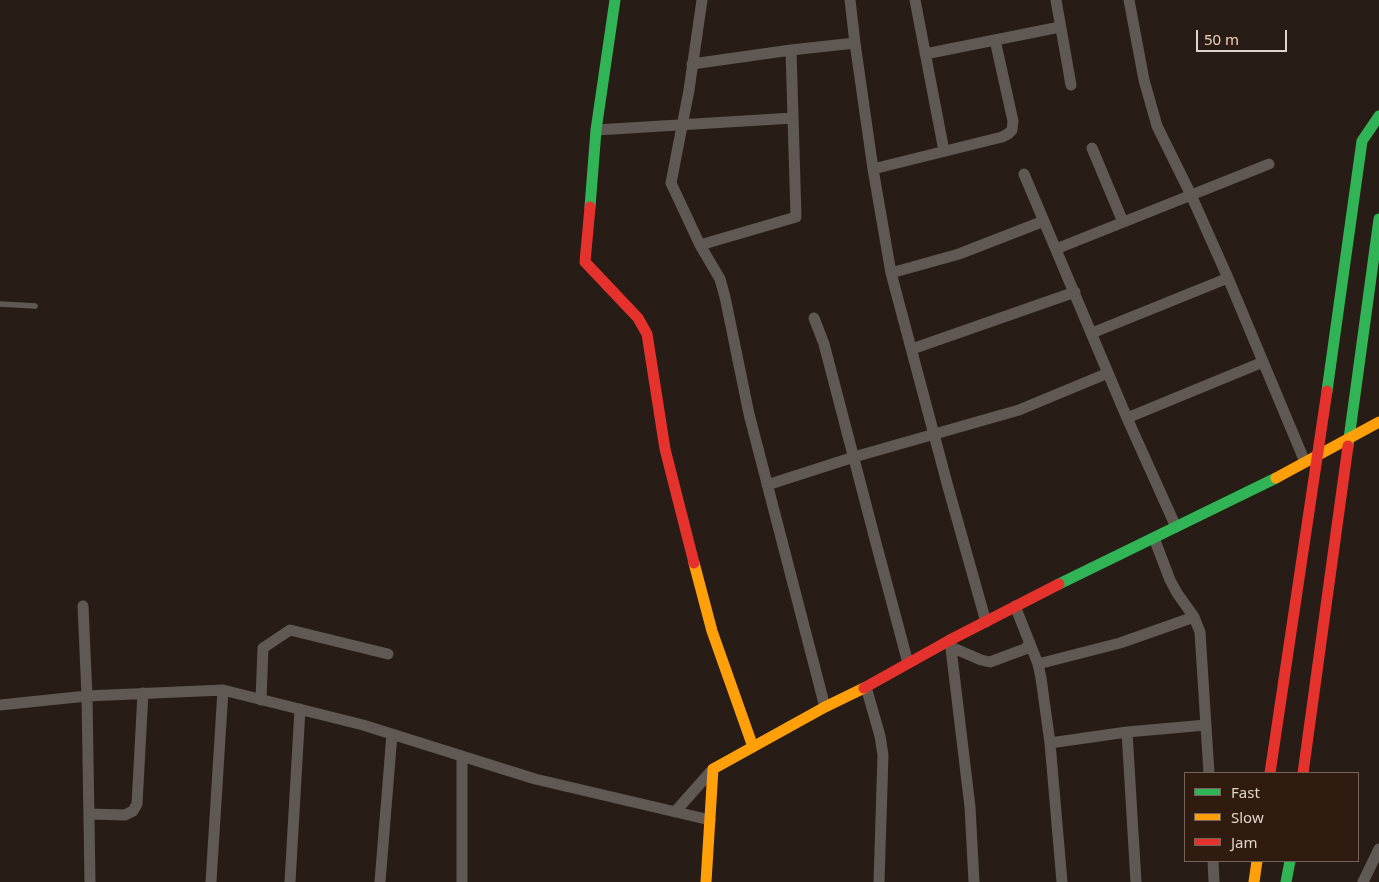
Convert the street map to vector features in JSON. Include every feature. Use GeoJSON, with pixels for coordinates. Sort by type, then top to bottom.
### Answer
{"type":"FeatureCollection","features":[{"type":"Feature","properties":{"kind":"street"},"geometry":{"type":"LineString","coordinates":[[615,0],[596,130],[585,262],[638,318],[648,334],[664,449],[712,631],[753,747]]}},
{"type":"Feature","properties":{"kind":"street"},"geometry":{"type":"LineString","coordinates":[[702,0],[682,124],[670,183],[700,245],[720,279],[749,414],[825,707]]}},
{"type":"Feature","properties":{"kind":"street"},"geometry":{"type":"LineString","coordinates":[[850,0],[873,169],[891,273],[986,622]]}},
{"type":"Feature","properties":{"kind":"street"},"geometry":{"type":"LineString","coordinates":[[915,0],[944,151]]}},
{"type":"Feature","properties":{"kind":"street"},"geometry":{"type":"LineString","coordinates":[[1056,0],[1071,85]]}},
{"type":"Feature","properties":{"kind":"street"},"geometry":{"type":"LineString","coordinates":[[1128,0],[1144,80],[1157,126],[1191,195],[1228,278],[1304,462]]}},
{"type":"Feature","properties":{"kind":"street"},"geometry":{"type":"LineString","coordinates":[[925,54],[1060,27]]}},
{"type":"Feature","properties":{"kind":"street"},"geometry":{"type":"LineString","coordinates":[[873,169],[1002,137],[1012,130],[1013,121],[995,40]]}},
{"type":"Feature","properties":{"kind":"street"},"geometry":{"type":"LineString","coordinates":[[692,64],[855,43]]}},
{"type":"Feature","properties":{"kind":"street"},"geometry":{"type":"LineString","coordinates":[[700,245],[796,217],[791,50]]}},
{"type":"Feature","properties":{"kind":"street"},"geometry":{"type":"LineString","coordinates":[[1270,772],[1318,455],[1362,142],[1379,116]]}},
{"type":"Feature","properties":{"kind":"street"},"geometry":{"type":"LineString","coordinates":[[596,130],[793,118]]}},
{"type":"Feature","properties":{"kind":"street"},"geometry":{"type":"LineString","coordinates":[[1092,148],[1123,222]]}},
{"type":"Feature","properties":{"kind":"street"},"geometry":{"type":"LineString","coordinates":[[1056,249],[1269,164]]}},
{"type":"Feature","properties":{"kind":"street"},"geometry":{"type":"LineString","coordinates":[[1024,174],[1127,418],[1176,528]]}},
{"type":"Feature","properties":{"kind":"street"},"geometry":{"type":"LineString","coordinates":[[1303,772],[1379,219]]}},
{"type":"Feature","properties":{"kind":"street"},"geometry":{"type":"LineString","coordinates":[[891,273],[959,254],[1044,221]]}},
{"type":"Feature","properties":{"kind":"street"},"geometry":{"type":"LineString","coordinates":[[1092,333],[1228,278]]}},
{"type":"Feature","properties":{"kind":"street"},"geometry":{"type":"LineString","coordinates":[[912,349],[1075,292]]}},
{"type":"Feature","properties":{"kind":"street"},"geometry":{"type":"LineString","coordinates":[[814,318],[824,344],[908,663]]}},
{"type":"Feature","properties":{"kind":"street"},"geometry":{"type":"LineString","coordinates":[[1127,418],[1263,362]]}},
{"type":"Feature","properties":{"kind":"street"},"geometry":{"type":"LineString","coordinates":[[767,485],[854,457],[1019,410],[1108,372]]}},
{"type":"Feature","properties":{"kind":"street"},"geometry":{"type":"LineString","coordinates":[[675,812],[714,769],[825,707],[950,643],[1015,606],[1261,486],[1379,422]]}},
{"type":"Feature","properties":{"kind":"street"},"geometry":{"type":"LineString","coordinates":[[1154,538],[1170,580],[1194,616],[1200,632],[1208,772]]}},
{"type":"Feature","properties":{"kind":"street"},"geometry":{"type":"LineString","coordinates":[[82,606],[87,696],[90,882]]}},
{"type":"Feature","properties":{"kind":"street"},"geometry":{"type":"LineString","coordinates":[[1015,606],[1038,664],[1041,678],[1050,743],[1062,882]]}},
{"type":"Feature","properties":{"kind":"street"},"geometry":{"type":"LineString","coordinates":[[1038,664],[1128,640],[1194,616]]}},
{"type":"Feature","properties":{"kind":"street"},"geometry":{"type":"LineString","coordinates":[[261,700],[263,648],[292,629],[388,654]]}},
{"type":"Feature","properties":{"kind":"street"},"geometry":{"type":"LineString","coordinates":[[950,643],[981,660],[990,662],[1024,649],[1030,643]]}},
{"type":"Feature","properties":{"kind":"street"},"geometry":{"type":"LineString","coordinates":[[950,643],[970,807],[974,882]]}},
{"type":"Feature","properties":{"kind":"street"},"geometry":{"type":"LineString","coordinates":[[866,687],[880,736],[883,755],[879,882]]}},
{"type":"Feature","properties":{"kind":"street"},"geometry":{"type":"LineString","coordinates":[[0,705],[87,696],[223,690],[363,725],[534,779],[710,820]]}},
{"type":"Feature","properties":{"kind":"street"},"geometry":{"type":"LineString","coordinates":[[211,882],[223,690]]}},
{"type":"Feature","properties":{"kind":"street"},"geometry":{"type":"LineString","coordinates":[[89,814],[125,815],[133,811],[136,804],[143,694]]}},
{"type":"Feature","properties":{"kind":"street"},"geometry":{"type":"LineString","coordinates":[[290,882],[300,709]]}},
{"type":"Feature","properties":{"kind":"street"},"geometry":{"type":"LineString","coordinates":[[1050,743],[1127,732],[1206,725]]}},
{"type":"Feature","properties":{"kind":"street"},"geometry":{"type":"LineString","coordinates":[[1127,732],[1136,882]]}},
{"type":"Feature","properties":{"kind":"street"},"geometry":{"type":"LineString","coordinates":[[380,882],[392,734]]}},
{"type":"Feature","properties":{"kind":"street"},"geometry":{"type":"LineString","coordinates":[[462,756],[462,882]]}},
{"type":"Feature","properties":{"kind":"street"},"geometry":{"type":"LineString","coordinates":[[706,882],[714,769]]}},
{"type":"Feature","properties":{"kind":"street"},"geometry":{"type":"LineString","coordinates":[[1362,882],[1379,849]]}},
{"type":"Feature","properties":{"kind":"street"},"geometry":{"type":"LineString","coordinates":[[1213,862],[1214,882]]}},
{"type":"Feature","properties":{"kind":"street"},"geometry":{"type":"LineString","coordinates":[[1254,882],[1257,862]]}},
{"type":"Feature","properties":{"kind":"street"},"geometry":{"type":"LineString","coordinates":[[1286,882],[1290,862]]}},
{"type":"Feature","properties":{"kind":"lane"},"geometry":{"type":"LineString","coordinates":[[0,304],[34,306]]}},
{"type":"Feature","properties":{"kind":"traffic: fast"},"geometry":{"type":"LineString","coordinates":[[590,207],[596,130],[615,0]]}},
{"type":"Feature","properties":{"kind":"traffic: fast"},"geometry":{"type":"LineString","coordinates":[[1327,391],[1362,141],[1379,116]]}},
{"type":"Feature","properties":{"kind":"traffic: fast"},"geometry":{"type":"LineString","coordinates":[[1348,446],[1379,219]]}},
{"type":"Feature","properties":{"kind":"traffic: fast"},"geometry":{"type":"LineString","coordinates":[[1059,584],[1276,478]]}},
{"type":"Feature","properties":{"kind":"traffic: fast"},"geometry":{"type":"LineString","coordinates":[[1286,882],[1290,862]]}},
{"type":"Feature","properties":{"kind":"traffic: slow"},"geometry":{"type":"LineString","coordinates":[[1276,478],[1379,422]]}},
{"type":"Feature","properties":{"kind":"traffic: slow"},"geometry":{"type":"LineString","coordinates":[[694,563],[712,631],[753,747]]}},
{"type":"Feature","properties":{"kind":"traffic: slow"},"geometry":{"type":"LineString","coordinates":[[706,882],[713,769],[825,707],[864,688]]}},
{"type":"Feature","properties":{"kind":"traffic: slow"},"geometry":{"type":"LineString","coordinates":[[1254,882],[1257,862]]}},
{"type":"Feature","properties":{"kind":"traffic: jam"},"geometry":{"type":"LineString","coordinates":[[590,207],[585,262],[638,318],[647,334],[665,449],[694,563]]}},
{"type":"Feature","properties":{"kind":"traffic: jam"},"geometry":{"type":"LineString","coordinates":[[1270,772],[1327,391]]}},
{"type":"Feature","properties":{"kind":"traffic: jam"},"geometry":{"type":"LineString","coordinates":[[1303,772],[1348,446]]}},
{"type":"Feature","properties":{"kind":"traffic: jam"},"geometry":{"type":"LineString","coordinates":[[864,688],[950,640],[1059,584]]}}]}
